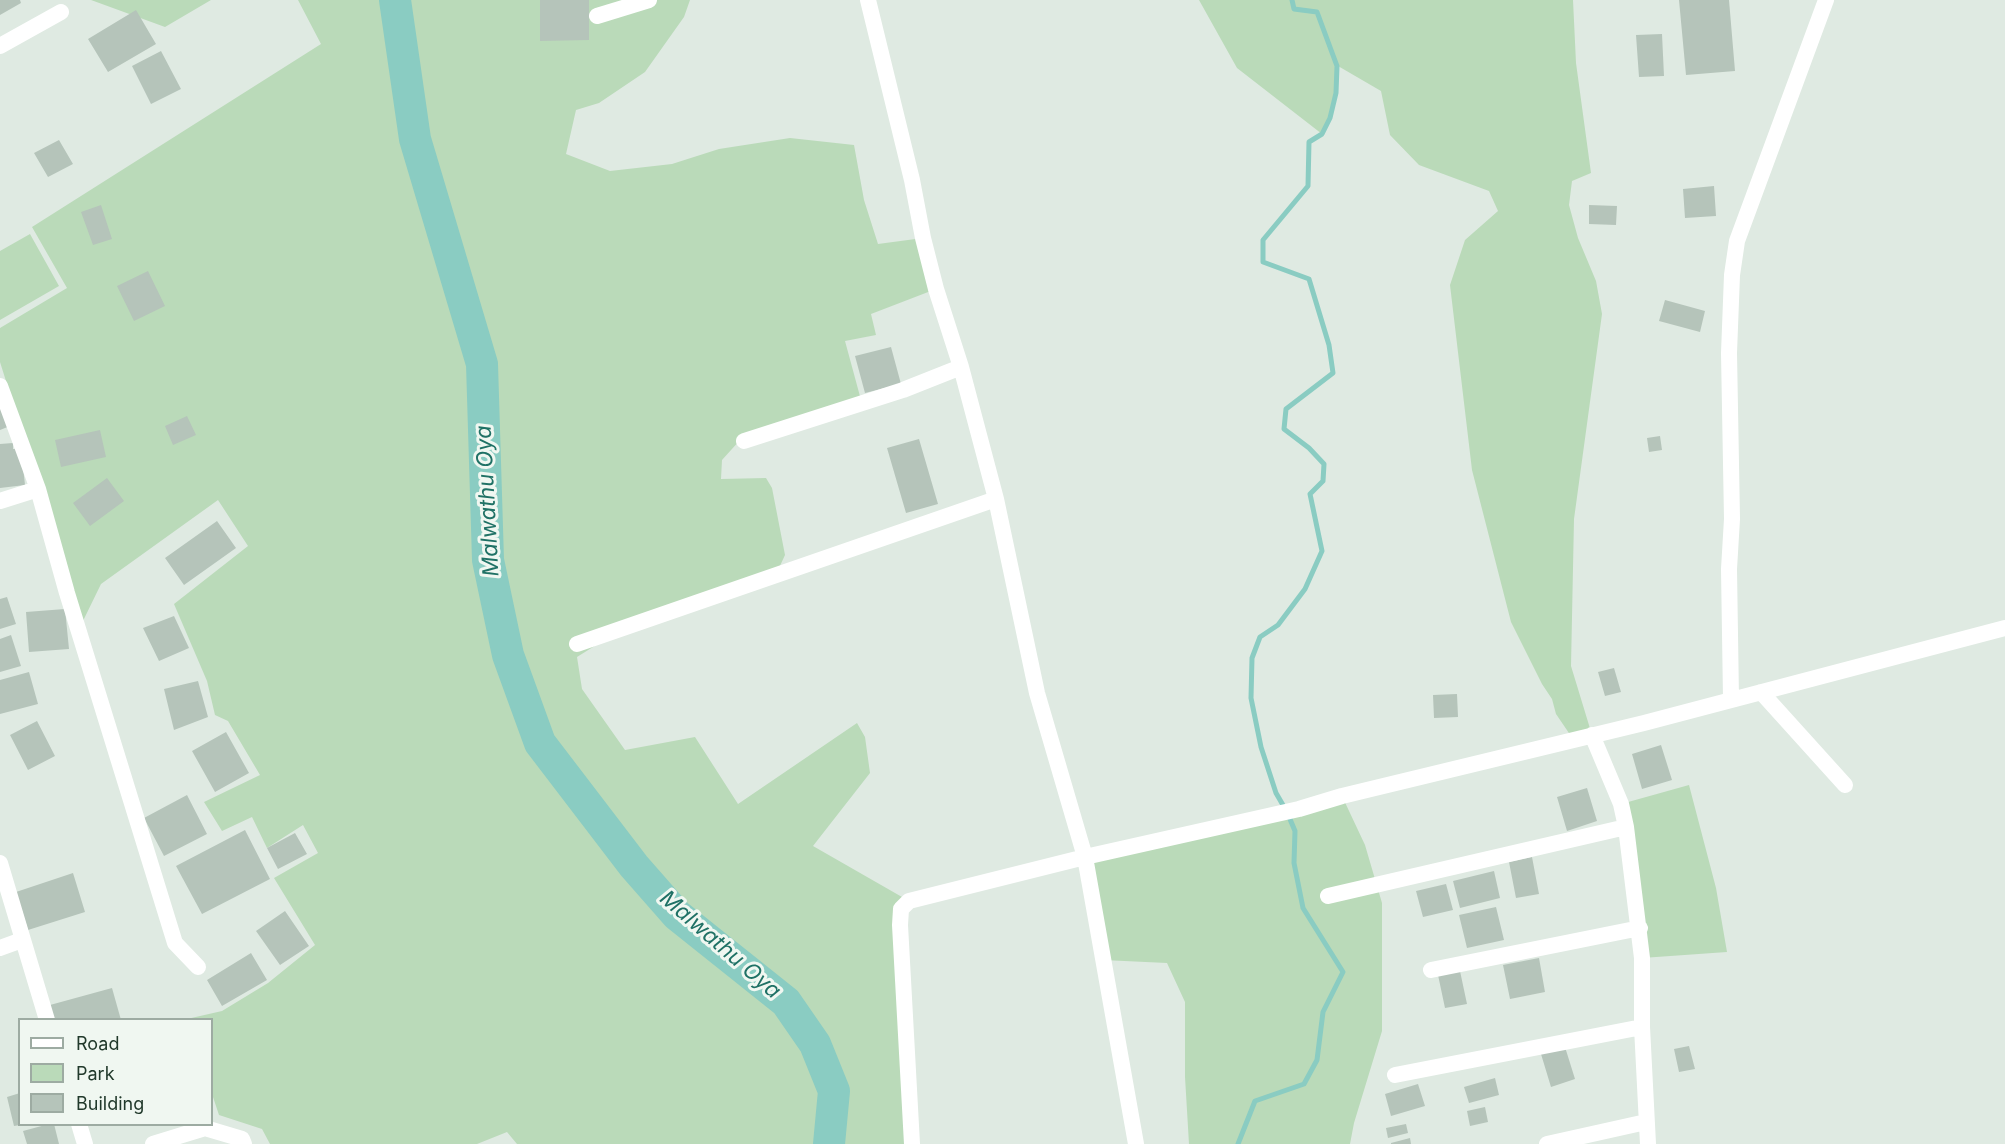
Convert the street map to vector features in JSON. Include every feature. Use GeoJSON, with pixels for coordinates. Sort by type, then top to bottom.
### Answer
{"type":"FeatureCollection","features":[{"type":"Feature","properties":{"kind":"street"},"geometry":{"type":"LineString","coordinates":[[597,16],[649,0]]}},
{"type":"Feature","properties":{"kind":"street"},"geometry":{"type":"LineString","coordinates":[[868,0],[936,289],[961,367],[996,499],[1037,693],[1085,857],[1136,1144]]}},
{"type":"Feature","properties":{"kind":"street"},"geometry":{"type":"LineString","coordinates":[[1731,699],[1729,569],[1732,519],[1729,353],[1735,252],[1759,178],[1826,0]]}},
{"type":"Feature","properties":{"kind":"street"},"geometry":{"type":"LineString","coordinates":[[0,46],[61,12]]}},
{"type":"Feature","properties":{"kind":"street"},"geometry":{"type":"LineString","coordinates":[[744,441],[903,390],[961,367]]}},
{"type":"Feature","properties":{"kind":"street"},"geometry":{"type":"LineString","coordinates":[[0,386],[38,489],[66,593],[175,944],[198,967]]}},
{"type":"Feature","properties":{"kind":"street"},"geometry":{"type":"LineString","coordinates":[[0,501],[38,489]]}},
{"type":"Feature","properties":{"kind":"street"},"geometry":{"type":"LineString","coordinates":[[577,644],[996,499]]}},
{"type":"Feature","properties":{"kind":"street"},"geometry":{"type":"LineString","coordinates":[[912,1144],[901,909],[909,901],[1220,825],[1299,809],[1342,796],[1644,723],[2005,628]]}},
{"type":"Feature","properties":{"kind":"street"},"geometry":{"type":"LineString","coordinates":[[1761,692],[1845,785]]}},
{"type":"Feature","properties":{"kind":"street"},"geometry":{"type":"LineString","coordinates":[[1592,735],[1621,804],[1640,928],[1648,1144]]}},
{"type":"Feature","properties":{"kind":"street"},"geometry":{"type":"LineString","coordinates":[[1328,896],[1626,827]]}},
{"type":"Feature","properties":{"kind":"street"},"geometry":{"type":"LineString","coordinates":[[0,863],[46,1018]]}},
{"type":"Feature","properties":{"kind":"street"},"geometry":{"type":"LineString","coordinates":[[1431,970],[1640,928]]}},
{"type":"Feature","properties":{"kind":"street"},"geometry":{"type":"LineString","coordinates":[[0,948],[22,940]]}},
{"type":"Feature","properties":{"kind":"street"},"geometry":{"type":"LineString","coordinates":[[1395,1076],[1642,1027]]}},
{"type":"Feature","properties":{"kind":"street"},"geometry":{"type":"LineString","coordinates":[[1547,1144],[1646,1122]]}},
{"type":"Feature","properties":{"kind":"street"},"geometry":{"type":"LineString","coordinates":[[79,1126],[85,1144]]}},
{"type":"Feature","properties":{"kind":"street"},"geometry":{"type":"LineString","coordinates":[[153,1144],[205,1128],[242,1140],[244,1144]]}},
{"type":"Feature","properties":{"kind":"green space"},"geometry":{"type":"Polygon","coordinates":[[[91,0],[211,0],[165,27],[91,0]]]}},
{"type":"Feature","properties":{"kind":"green space"},"geometry":{"type":"Polygon","coordinates":[[[298,0],[690,0],[684,17],[645,72],[599,103],[576,110],[566,154],[610,171],[672,164],[719,149],[790,138],[854,145],[864,200],[878,244],[923,238],[936,289],[871,314],[876,335],[845,341],[861,400],[741,439],[722,460],[721,479],[766,478],[772,488],[785,555],[779,568],[609,637],[577,657],[582,689],[625,750],[695,737],[738,804],[857,723],[865,737],[870,773],[813,846],[909,901],[901,909],[911,1144],[517,1144],[507,1132],[477,1144],[270,1144],[262,1129],[219,1115],[213,1097],[213,1018],[191,1018],[222,1011],[268,983],[315,945],[274,878],[318,853],[303,825],[267,848],[252,817],[222,831],[204,802],[260,775],[228,721],[215,715],[207,681],[174,604],[248,546],[218,500],[101,584],[82,623],[0,362],[0,328],[67,288],[32,227],[321,44],[298,0]]]}},
{"type":"Feature","properties":{"kind":"green space"},"geometry":{"type":"Polygon","coordinates":[[[1199,0],[1573,0],[1576,63],[1591,173],[1572,181],[1569,205],[1578,238],[1596,281],[1602,314],[1574,519],[1571,666],[1592,735],[1573,739],[1556,714],[1552,699],[1511,622],[1472,470],[1450,285],[1465,240],[1498,211],[1489,191],[1419,165],[1390,135],[1381,91],[1338,66],[1336,93],[1330,118],[1322,134],[1237,68],[1199,0]]]}},
{"type":"Feature","properties":{"kind":"green space"},"geometry":{"type":"Polygon","coordinates":[[[30,234],[59,286],[0,320],[0,251],[30,234]]]}},
{"type":"Feature","properties":{"kind":"green space"},"geometry":{"type":"Polygon","coordinates":[[[1689,785],[1716,888],[1727,952],[1642,958],[1621,804],[1689,785]]]}},
{"type":"Feature","properties":{"kind":"green space"},"geometry":{"type":"Polygon","coordinates":[[[1342,796],[1365,845],[1382,903],[1382,1031],[1354,1123],[1350,1144],[1189,1144],[1185,1077],[1185,1002],[1167,963],[1103,960],[1085,857],[1342,796]]]}},
{"type":"Feature","properties":{"kind":"building"},"geometry":{"type":"Polygon","coordinates":[[[0,0],[20,0],[21,3],[0,15],[0,0]]]}},
{"type":"Feature","properties":{"kind":"building"},"geometry":{"type":"Polygon","coordinates":[[[540,0],[589,0],[589,40],[540,41],[540,0]]]}},
{"type":"Feature","properties":{"kind":"building"},"geometry":{"type":"Polygon","coordinates":[[[1679,0],[1729,0],[1735,71],[1686,75],[1679,0]]]}},
{"type":"Feature","properties":{"kind":"building"},"geometry":{"type":"Polygon","coordinates":[[[136,10],[156,44],[108,72],[88,39],[136,10]]]}},
{"type":"Feature","properties":{"kind":"building"},"geometry":{"type":"Polygon","coordinates":[[[1662,34],[1664,76],[1639,77],[1636,35],[1662,34]]]}},
{"type":"Feature","properties":{"kind":"building"},"geometry":{"type":"Polygon","coordinates":[[[161,51],[181,89],[151,104],[132,66],[161,51]]]}},
{"type":"Feature","properties":{"kind":"building"},"geometry":{"type":"Polygon","coordinates":[[[59,140],[73,164],[48,177],[34,153],[59,140]]]}},
{"type":"Feature","properties":{"kind":"building"},"geometry":{"type":"Polygon","coordinates":[[[1714,186],[1716,216],[1685,218],[1683,189],[1714,186]]]}},
{"type":"Feature","properties":{"kind":"building"},"geometry":{"type":"Polygon","coordinates":[[[101,205],[112,239],[93,245],[81,212],[101,205]]]}},
{"type":"Feature","properties":{"kind":"building"},"geometry":{"type":"Polygon","coordinates":[[[1589,205],[1617,206],[1616,225],[1589,224],[1589,205]]]}},
{"type":"Feature","properties":{"kind":"building"},"geometry":{"type":"Polygon","coordinates":[[[148,271],[165,306],[134,321],[117,286],[148,271]]]}},
{"type":"Feature","properties":{"kind":"building"},"geometry":{"type":"Polygon","coordinates":[[[1665,300],[1705,311],[1700,332],[1659,321],[1665,300]]]}},
{"type":"Feature","properties":{"kind":"building"},"geometry":{"type":"Polygon","coordinates":[[[891,347],[901,384],[865,393],[855,356],[891,347]]]}},
{"type":"Feature","properties":{"kind":"building"},"geometry":{"type":"Polygon","coordinates":[[[0,398],[10,426],[0,430],[0,398]]]}},
{"type":"Feature","properties":{"kind":"building"},"geometry":{"type":"Polygon","coordinates":[[[187,416],[196,435],[173,445],[165,426],[187,416]]]}},
{"type":"Feature","properties":{"kind":"building"},"geometry":{"type":"Polygon","coordinates":[[[100,430],[106,457],[61,467],[55,440],[100,430]]]}},
{"type":"Feature","properties":{"kind":"building"},"geometry":{"type":"Polygon","coordinates":[[[1660,436],[1662,450],[1649,452],[1647,438],[1660,436]]]}},
{"type":"Feature","properties":{"kind":"building"},"geometry":{"type":"Polygon","coordinates":[[[919,439],[938,504],[906,513],[887,448],[919,439]]]}},
{"type":"Feature","properties":{"kind":"building"},"geometry":{"type":"Polygon","coordinates":[[[13,443],[13,449],[21,449],[25,485],[0,488],[0,444],[13,443]]]}},
{"type":"Feature","properties":{"kind":"building"},"geometry":{"type":"Polygon","coordinates":[[[107,478],[124,501],[90,526],[73,503],[107,478]]]}},
{"type":"Feature","properties":{"kind":"building"},"geometry":{"type":"Polygon","coordinates":[[[217,521],[236,548],[184,585],[165,558],[217,521]]]}},
{"type":"Feature","properties":{"kind":"building"},"geometry":{"type":"Polygon","coordinates":[[[7,597],[16,624],[0,629],[0,599],[7,597]]]}},
{"type":"Feature","properties":{"kind":"building"},"geometry":{"type":"Polygon","coordinates":[[[65,609],[69,649],[29,652],[26,612],[65,609]]]}},
{"type":"Feature","properties":{"kind":"building"},"geometry":{"type":"Polygon","coordinates":[[[174,616],[189,648],[159,661],[143,628],[174,616]]]}},
{"type":"Feature","properties":{"kind":"building"},"geometry":{"type":"Polygon","coordinates":[[[11,635],[21,666],[0,672],[0,639],[11,635]]]}},
{"type":"Feature","properties":{"kind":"building"},"geometry":{"type":"Polygon","coordinates":[[[1614,668],[1621,692],[1605,696],[1598,672],[1614,668]]]}},
{"type":"Feature","properties":{"kind":"building"},"geometry":{"type":"Polygon","coordinates":[[[29,672],[38,704],[0,714],[0,680],[29,672]]]}},
{"type":"Feature","properties":{"kind":"building"},"geometry":{"type":"Polygon","coordinates":[[[198,681],[208,717],[174,730],[164,689],[198,681]]]}},
{"type":"Feature","properties":{"kind":"building"},"geometry":{"type":"Polygon","coordinates":[[[1457,694],[1458,717],[1434,718],[1433,695],[1457,694]]]}},
{"type":"Feature","properties":{"kind":"building"},"geometry":{"type":"Polygon","coordinates":[[[37,721],[55,756],[28,770],[10,735],[37,721]]]}},
{"type":"Feature","properties":{"kind":"building"},"geometry":{"type":"Polygon","coordinates":[[[226,732],[249,773],[215,792],[192,751],[226,732]]]}},
{"type":"Feature","properties":{"kind":"building"},"geometry":{"type":"Polygon","coordinates":[[[1661,745],[1672,780],[1642,789],[1632,754],[1661,745]]]}},
{"type":"Feature","properties":{"kind":"building"},"geometry":{"type":"Polygon","coordinates":[[[1587,788],[1597,821],[1567,831],[1557,797],[1587,788]]]}},
{"type":"Feature","properties":{"kind":"building"},"geometry":{"type":"Polygon","coordinates":[[[187,795],[207,834],[164,856],[144,818],[187,795]]]}},
{"type":"Feature","properties":{"kind":"building"},"geometry":{"type":"Polygon","coordinates":[[[245,830],[270,879],[202,914],[176,866],[245,830]]]}},
{"type":"Feature","properties":{"kind":"building"},"geometry":{"type":"Polygon","coordinates":[[[295,833],[307,854],[278,869],[267,848],[295,833]]]}},
{"type":"Feature","properties":{"kind":"building"},"geometry":{"type":"Polygon","coordinates":[[[1532,857],[1539,894],[1516,898],[1509,862],[1532,857]]]}},
{"type":"Feature","properties":{"kind":"building"},"geometry":{"type":"Polygon","coordinates":[[[1494,871],[1500,898],[1460,908],[1453,881],[1494,871]]]}},
{"type":"Feature","properties":{"kind":"building"},"geometry":{"type":"Polygon","coordinates":[[[73,873],[85,912],[28,930],[16,892],[73,873]]]}},
{"type":"Feature","properties":{"kind":"building"},"geometry":{"type":"Polygon","coordinates":[[[1446,884],[1453,910],[1423,917],[1416,891],[1446,884]]]}},
{"type":"Feature","properties":{"kind":"building"},"geometry":{"type":"Polygon","coordinates":[[[1496,907],[1504,940],[1467,948],[1459,915],[1496,907]]]}},
{"type":"Feature","properties":{"kind":"building"},"geometry":{"type":"Polygon","coordinates":[[[285,911],[309,946],[280,965],[256,931],[285,911]]]}},
{"type":"Feature","properties":{"kind":"building"},"geometry":{"type":"Polygon","coordinates":[[[251,953],[267,980],[222,1006],[207,980],[251,953]]]}},
{"type":"Feature","properties":{"kind":"building"},"geometry":{"type":"Polygon","coordinates":[[[1539,958],[1545,992],[1510,999],[1503,965],[1539,958]]]}},
{"type":"Feature","properties":{"kind":"building"},"geometry":{"type":"Polygon","coordinates":[[[1460,971],[1467,1004],[1445,1008],[1438,975],[1460,971]]]}},
{"type":"Feature","properties":{"kind":"building"},"geometry":{"type":"Polygon","coordinates":[[[112,988],[120,1018],[53,1018],[50,1005],[112,988]]]}},
{"type":"Feature","properties":{"kind":"building"},"geometry":{"type":"Polygon","coordinates":[[[1689,1046],[1695,1069],[1679,1072],[1674,1049],[1689,1046]]]}},
{"type":"Feature","properties":{"kind":"building"},"geometry":{"type":"Polygon","coordinates":[[[1565,1047],[1575,1079],[1551,1087],[1541,1054],[1565,1047]]]}},
{"type":"Feature","properties":{"kind":"building"},"geometry":{"type":"Polygon","coordinates":[[[1495,1078],[1499,1095],[1469,1103],[1464,1087],[1495,1078]]]}},
{"type":"Feature","properties":{"kind":"building"},"geometry":{"type":"Polygon","coordinates":[[[1418,1084],[1425,1106],[1391,1116],[1385,1094],[1418,1084]]]}},
{"type":"Feature","properties":{"kind":"building"},"geometry":{"type":"Polygon","coordinates":[[[18,1094],[18,1125],[14,1126],[7,1097],[18,1094]]]}},
{"type":"Feature","properties":{"kind":"building"},"geometry":{"type":"Polygon","coordinates":[[[1485,1107],[1488,1122],[1470,1126],[1467,1111],[1485,1107]]]}},
{"type":"Feature","properties":{"kind":"building"},"geometry":{"type":"Polygon","coordinates":[[[1406,1124],[1408,1133],[1388,1138],[1386,1128],[1406,1124]]]}},
{"type":"Feature","properties":{"kind":"building"},"geometry":{"type":"Polygon","coordinates":[[[42,1126],[54,1126],[59,1144],[27,1144],[23,1131],[42,1126]]]}},
{"type":"Feature","properties":{"kind":"building"},"geometry":{"type":"Polygon","coordinates":[[[1410,1138],[1411,1144],[1391,1144],[1391,1143],[1410,1138]]]}},
{"type":"Feature","properties":{"kind":"waterway","name":"Malwathu Oya"},"geometry":{"type":"LineString","coordinates":[[395,0],[415,139],[482,364],[488,560],[508,655],[540,743],[634,866],[677,915],[786,1002],[815,1044],[834,1091],[829,1144]]}},
{"type":"Feature","properties":{"kind":"waterway"},"geometry":{"type":"LineString","coordinates":[[1238,1144],[1255,1101],[1304,1084],[1317,1060],[1323,1012],[1343,972],[1303,908],[1294,863],[1295,831],[1276,793],[1261,747],[1251,698],[1252,658],[1260,637],[1278,625],[1305,589],[1322,551],[1310,494],[1323,481],[1324,464],[1309,448],[1284,429],[1286,409],[1333,373],[1329,345],[1309,279],[1263,262],[1263,240],[1308,186],[1309,142],[1322,134],[1330,118],[1336,93],[1337,66],[1317,12],[1294,9],[1292,0]]}}]}
